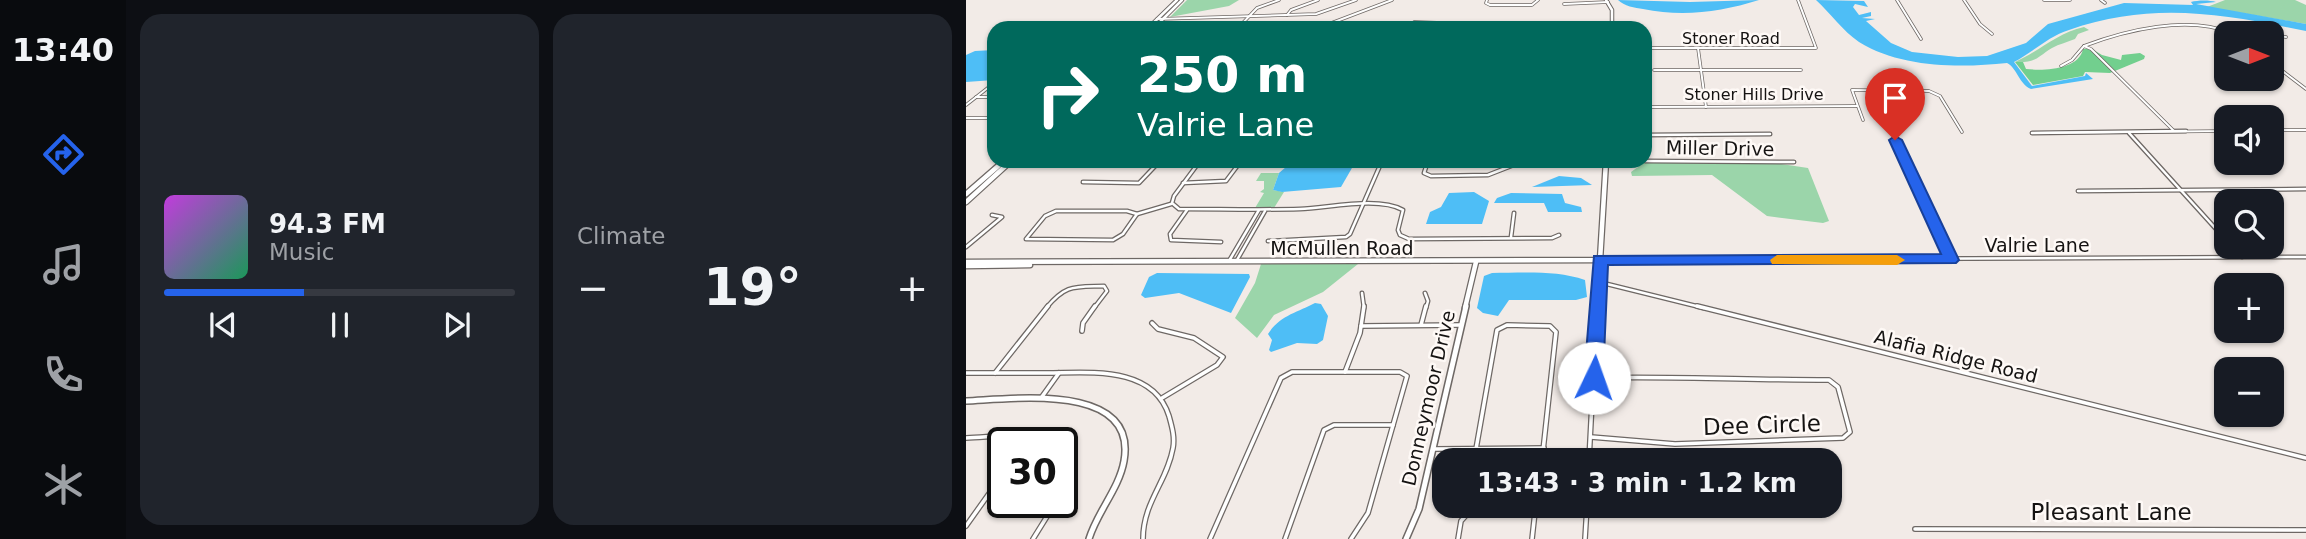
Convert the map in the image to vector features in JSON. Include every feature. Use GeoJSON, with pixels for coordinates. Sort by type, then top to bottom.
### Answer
{"type":"FeatureCollection","features":[{"type":"Feature","properties":{"kind":"street"},"geometry":{"type":"LineString","coordinates":[[1157,19],[1177,0]]}},
{"type":"Feature","properties":{"kind":"street"},"geometry":{"type":"LineString","coordinates":[[1163,19],[1182,0]]}},
{"type":"Feature","properties":{"kind":"street"},"geometry":{"type":"LineString","coordinates":[[1244,21],[1257,8],[1279,0]]}},
{"type":"Feature","properties":{"kind":"street"},"geometry":{"type":"LineString","coordinates":[[1286,15],[1291,10],[1318,0]]}},
{"type":"Feature","properties":{"kind":"street"},"geometry":{"type":"LineString","coordinates":[[1157,19],[1320,13],[1356,0]]}},
{"type":"Feature","properties":{"kind":"street"},"geometry":{"type":"LineString","coordinates":[[1339,21],[1392,0]]}},
{"type":"Feature","properties":{"kind":"street"},"geometry":{"type":"LineString","coordinates":[[1487,0],[1486,4],[1490,5],[1532,5],[1538,0]]}},
{"type":"Feature","properties":{"kind":"street","name":"Stoner Road"},"geometry":{"type":"LineString","coordinates":[[1652,48],[1816,48],[1798,0]]}},
{"type":"Feature","properties":{"kind":"street"},"geometry":{"type":"LineString","coordinates":[[1897,0],[1921,39]]}},
{"type":"Feature","properties":{"kind":"street"},"geometry":{"type":"LineString","coordinates":[[1964,0],[1980,24],[1992,34]]}},
{"type":"Feature","properties":{"kind":"street"},"geometry":{"type":"LineString","coordinates":[[2045,1],[2070,0]]}},
{"type":"Feature","properties":{"kind":"street"},"geometry":{"type":"LineString","coordinates":[[2101,0],[2105,3]]}},
{"type":"Feature","properties":{"kind":"street"},"geometry":{"type":"LineString","coordinates":[[1564,4],[1607,1],[1612,21]]}},
{"type":"Feature","properties":{"kind":"street"},"geometry":{"type":"LineString","coordinates":[[2061,66],[2072,60],[2084,46],[2146,28],[2214,27]]}},
{"type":"Feature","properties":{"kind":"street"},"geometry":{"type":"LineString","coordinates":[[2084,46],[2091,49],[2174,131]]}},
{"type":"Feature","properties":{"kind":"street"},"geometry":{"type":"LineString","coordinates":[[1698,48],[1706,107]]}},
{"type":"Feature","properties":{"kind":"street"},"geometry":{"type":"LineString","coordinates":[[1654,70],[1801,70]]}},
{"type":"Feature","properties":{"kind":"street"},"geometry":{"type":"LineString","coordinates":[[2284,72],[2306,89]]}},
{"type":"Feature","properties":{"kind":"street"},"geometry":{"type":"LineString","coordinates":[[966,105],[987,88]]}},
{"type":"Feature","properties":{"kind":"street"},"geometry":{"type":"LineString","coordinates":[[1893,89],[1909,120]]}},
{"type":"Feature","properties":{"kind":"street"},"geometry":{"type":"LineString","coordinates":[[1863,120],[1852,90],[1929,90],[1936,93],[1962,132]]}},
{"type":"Feature","properties":{"kind":"street"},"geometry":{"type":"LineString","coordinates":[[975,97],[987,97]]}},
{"type":"Feature","properties":{"kind":"street","name":"Stoner Hills Drive"},"geometry":{"type":"LineString","coordinates":[[1652,107],[1857,106]]}},
{"type":"Feature","properties":{"kind":"street"},"geometry":{"type":"LineString","coordinates":[[966,118],[987,118]]}},
{"type":"Feature","properties":{"kind":"street"},"geometry":{"type":"LineString","coordinates":[[2284,130],[2306,130]]}},
{"type":"Feature","properties":{"kind":"street"},"geometry":{"type":"LineString","coordinates":[[2032,133],[2214,131]]}},
{"type":"Feature","properties":{"kind":"street"},"geometry":{"type":"LineString","coordinates":[[2129,133],[2214,227]]}},
{"type":"Feature","properties":{"kind":"street"},"geometry":{"type":"LineString","coordinates":[[1652,135],[1770,134]]}},
{"type":"Feature","properties":{"kind":"street"},"geometry":{"type":"LineString","coordinates":[[1895,140],[1951,260]]}},
{"type":"Feature","properties":{"kind":"street","name":"Miller Drive"},"geometry":{"type":"LineString","coordinates":[[1652,161],[1794,162]]}},
{"type":"Feature","properties":{"kind":"street"},"geometry":{"type":"LineString","coordinates":[[966,194],[995,168]]}},
{"type":"Feature","properties":{"kind":"street"},"geometry":{"type":"LineString","coordinates":[[966,201],[1003,168]]}},
{"type":"Feature","properties":{"kind":"street"},"geometry":{"type":"LineString","coordinates":[[1083,183],[1139,183],[1153,168]]}},
{"type":"Feature","properties":{"kind":"street"},"geometry":{"type":"LineString","coordinates":[[1172,203],[1174,195],[1194,168]]}},
{"type":"Feature","properties":{"kind":"street"},"geometry":{"type":"LineString","coordinates":[[1183,183],[1226,181],[1236,168]]}},
{"type":"Feature","properties":{"kind":"street"},"geometry":{"type":"LineString","coordinates":[[1268,241],[1346,237],[1350,234],[1379,168]]}},
{"type":"Feature","properties":{"kind":"street"},"geometry":{"type":"LineString","coordinates":[[1427,168],[1426,175],[1488,176],[1507,168]]}},
{"type":"Feature","properties":{"kind":"street"},"geometry":{"type":"LineString","coordinates":[[1590,448],[1605,168]]}},
{"type":"Feature","properties":{"kind":"street"},"geometry":{"type":"LineString","coordinates":[[986,176],[1001,170]]}},
{"type":"Feature","properties":{"kind":"street"},"geometry":{"type":"LineString","coordinates":[[966,201],[987,179],[986,176]]}},
{"type":"Feature","properties":{"kind":"street"},"geometry":{"type":"LineString","coordinates":[[2078,191],[2306,188]]}},
{"type":"Feature","properties":{"kind":"street"},"geometry":{"type":"LineString","coordinates":[[1137,214],[1123,234],[1113,240],[1026,239],[1045,216],[1056,211],[1127,211],[1137,214],[1172,203],[1187,210],[1398,206],[1404,213],[1398,230],[1400,235],[1409,239],[1552,238],[1559,235]]}},
{"type":"Feature","properties":{"kind":"street"},"geometry":{"type":"LineString","coordinates":[[1228,263],[1259,209]]}},
{"type":"Feature","properties":{"kind":"street"},"geometry":{"type":"LineString","coordinates":[[1235,262],[1266,209]]}},
{"type":"Feature","properties":{"kind":"street"},"geometry":{"type":"LineString","coordinates":[[1187,210],[1170,234],[1171,240],[1221,242]]}},
{"type":"Feature","properties":{"kind":"street"},"geometry":{"type":"LineString","coordinates":[[1511,239],[1514,213]]}},
{"type":"Feature","properties":{"kind":"street"},"geometry":{"type":"LineString","coordinates":[[966,247],[1002,217],[992,215]]}},
{"type":"Feature","properties":{"kind":"street","name":"Valrie Lane"},"geometry":{"type":"LineString","coordinates":[[1600,260],[2214,257]]}},
{"type":"Feature","properties":{"kind":"street","name":"Valrie Lane"},"geometry":{"type":"LineString","coordinates":[[2284,257],[2306,257]]}},
{"type":"Feature","properties":{"kind":"street","name":"McMullen Road"},"geometry":{"type":"LineString","coordinates":[[966,264],[1600,260]]}},
{"type":"Feature","properties":{"kind":"street","name":"Donneymoor Drive"},"geometry":{"type":"LineString","coordinates":[[1432,448],[1476,262]]}},
{"type":"Feature","properties":{"kind":"street","name":"Alafia Ridge Road"},"geometry":{"type":"LineString","coordinates":[[1599,282],[2306,458]]}},
{"type":"Feature","properties":{"kind":"street"},"geometry":{"type":"LineString","coordinates":[[995,373],[1060,291],[1070,287],[1104,286],[1107,292],[1083,323],[1082,331]]}},
{"type":"Feature","properties":{"kind":"street"},"geometry":{"type":"LineString","coordinates":[[1345,372],[1361,326],[1364,298],[1362,293]]}},
{"type":"Feature","properties":{"kind":"street"},"geometry":{"type":"LineString","coordinates":[[1421,325],[1428,301],[1425,293]]}},
{"type":"Feature","properties":{"kind":"street"},"geometry":{"type":"LineString","coordinates":[[1152,323],[1158,329],[1194,338],[1223,357],[1217,365],[1162,398]]}},
{"type":"Feature","properties":{"kind":"street"},"geometry":{"type":"LineString","coordinates":[[1361,326],[1460,325]]}},
{"type":"Feature","properties":{"kind":"street"},"geometry":{"type":"LineString","coordinates":[[1476,448],[1497,330],[1507,325],[1550,326],[1556,332],[1544,448]]}},
{"type":"Feature","properties":{"kind":"street"},"geometry":{"type":"LineString","coordinates":[[1210,539],[1281,378],[1292,372],[1400,372],[1407,376],[1368,513],[1351,539]]}},
{"type":"Feature","properties":{"kind":"street"},"geometry":{"type":"LineString","coordinates":[[966,373],[1126,376],[1144,382],[1162,398],[1176,440],[1168,467],[1145,516],[1141,530],[1143,539]]}},
{"type":"Feature","properties":{"kind":"street"},"geometry":{"type":"LineString","coordinates":[[1039,401],[1059,373]]}},
{"type":"Feature","properties":{"kind":"street","name":"Dee Circle"},"geometry":{"type":"LineString","coordinates":[[1591,437],[1688,444],[1843,438],[1850,432],[1838,387],[1829,380],[1739,380],[1696,376],[1594,378]]}},
{"type":"Feature","properties":{"kind":"street"},"geometry":{"type":"LineString","coordinates":[[966,401],[1091,403],[1107,410],[1124,430],[1125,459],[1088,539]]}},
{"type":"Feature","properties":{"kind":"street"},"geometry":{"type":"LineString","coordinates":[[1285,539],[1324,430],[1334,425],[1393,425]]}},
{"type":"Feature","properties":{"kind":"street"},"geometry":{"type":"LineString","coordinates":[[966,438],[987,438]]}},
{"type":"Feature","properties":{"kind":"street","name":"Donneymoor Drive"},"geometry":{"type":"LineString","coordinates":[[1405,539],[1419,509],[1432,449]]}},
{"type":"Feature","properties":{"kind":"street"},"geometry":{"type":"LineString","coordinates":[[966,526],[987,496]]}},
{"type":"Feature","properties":{"kind":"street"},"geometry":{"type":"LineString","coordinates":[[1033,539],[1046,518]]}},
{"type":"Feature","properties":{"kind":"street"},"geometry":{"type":"LineString","coordinates":[[1458,539],[1464,518]]}},
{"type":"Feature","properties":{"kind":"street"},"geometry":{"type":"LineString","coordinates":[[1532,539],[1534,518]]}},
{"type":"Feature","properties":{"kind":"street"},"geometry":{"type":"LineString","coordinates":[[1585,539],[1586,518]]}},
{"type":"Feature","properties":{"kind":"street","name":"Pleasant Lane"},"geometry":{"type":"LineString","coordinates":[[1915,529],[2306,530]]}},
{"type":"Feature","properties":{"kind":"green space"},"geometry":{"type":"Polygon","coordinates":[[[1187,0],[1239,0],[1229,6],[1170,17],[1187,0]]]}},
{"type":"Feature","properties":{"kind":"green space"},"geometry":{"type":"Polygon","coordinates":[[[2225,0],[2295,0],[2306,5],[2306,24],[2207,7],[2225,0]]]}},
{"type":"Feature","properties":{"kind":"green space"},"geometry":{"type":"Polygon","coordinates":[[[2084,27],[2089,30],[2036,59],[2015,62],[2065,33],[2084,27]]]}},
{"type":"Feature","properties":{"kind":"green space"},"geometry":{"type":"Polygon","coordinates":[[[2083,49],[2092,49],[2121,60],[2122,55],[2140,53],[2145,56],[2144,59],[2110,73],[2085,72],[2083,76],[2033,85],[2015,62],[2023,62],[2026,69],[2059,68],[2075,61],[2083,49]]]}},
{"type":"Feature","properties":{"kind":"green space"},"geometry":{"type":"Polygon","coordinates":[[[1652,162],[1768,162],[1808,168],[1829,221],[1823,223],[1767,216],[1712,175],[1632,176],[1631,172],[1637,168],[1652,168],[1652,162]]]}},
{"type":"Feature","properties":{"kind":"green space"},"geometry":{"type":"Polygon","coordinates":[[[1261,173],[1279,173],[1273,190],[1284,192],[1274,208],[1255,208],[1264,193],[1260,192],[1264,189],[1264,181],[1256,181],[1261,173]]]}},
{"type":"Feature","properties":{"kind":"green space"},"geometry":{"type":"Polygon","coordinates":[[[1261,264],[1358,264],[1323,292],[1274,315],[1257,338],[1235,318],[1255,283],[1261,264]]]}},
{"type":"Feature","properties":{"kind":"water"},"geometry":{"type":"Polygon","coordinates":[[[1618,0],[1759,0],[1730,8],[1673,13],[1637,8],[1618,0]]]}},
{"type":"Feature","properties":{"kind":"water"},"geometry":{"type":"Polygon","coordinates":[[[1816,0],[1864,1],[1868,7],[1855,4],[1853,7],[1859,15],[1871,12],[1871,16],[1862,18],[1875,19],[1866,21],[1891,43],[1912,52],[1958,57],[1987,56],[2026,43],[2048,24],[2124,3],[2193,5],[2191,2],[2211,1],[2216,2],[2196,4],[2306,24],[2306,31],[2284,27],[2284,21],[2251,21],[2188,13],[2159,13],[2100,21],[2062,33],[2014,62],[2032,86],[2085,76],[2086,73],[2093,79],[2031,89],[2007,63],[1931,64],[1893,57],[1859,42],[1816,0]]]}},
{"type":"Feature","properties":{"kind":"water"},"geometry":{"type":"Polygon","coordinates":[[[987,50],[987,80],[966,82],[966,55],[987,50]]]}},
{"type":"Feature","properties":{"kind":"water"},"geometry":{"type":"Polygon","coordinates":[[[1285,168],[1352,168],[1341,187],[1282,192],[1273,190],[1279,173],[1285,168]]]}},
{"type":"Feature","properties":{"kind":"water"},"geometry":{"type":"Polygon","coordinates":[[[1559,176],[1581,178],[1592,185],[1532,187],[1559,176]]]}},
{"type":"Feature","properties":{"kind":"water"},"geometry":{"type":"Polygon","coordinates":[[[1474,192],[1489,201],[1482,224],[1426,224],[1430,212],[1441,207],[1449,193],[1474,192]]]}},
{"type":"Feature","properties":{"kind":"water"},"geometry":{"type":"Polygon","coordinates":[[[1511,193],[1562,194],[1565,203],[1581,207],[1582,212],[1548,212],[1544,203],[1494,203],[1497,198],[1511,193]]]}},
{"type":"Feature","properties":{"kind":"water"},"geometry":{"type":"Polygon","coordinates":[[[1157,273],[1249,274],[1250,277],[1231,313],[1179,293],[1145,298],[1141,295],[1149,277],[1157,273]]]}},
{"type":"Feature","properties":{"kind":"water"},"geometry":{"type":"Polygon","coordinates":[[[1492,273],[1539,273],[1574,277],[1585,280],[1587,297],[1576,300],[1509,300],[1498,316],[1483,313],[1477,308],[1484,276],[1492,273]]]}},
{"type":"Feature","properties":{"kind":"water"},"geometry":{"type":"Polygon","coordinates":[[[1315,303],[1321,304],[1328,316],[1323,340],[1317,344],[1297,343],[1271,352],[1269,350],[1272,340],[1268,334],[1272,328],[1289,315],[1315,303]]]}},
{"type":"Feature","properties":{"kind":"slow traffic"},"geometry":{"type":"LineString","coordinates":[[1777,260],[1897,260]]}},
{"type":"Feature","properties":{"kind":"route"},"geometry":{"type":"LineString","coordinates":[[1594,378],[1600,260],[1951,260],[1895,140]]}}]}
